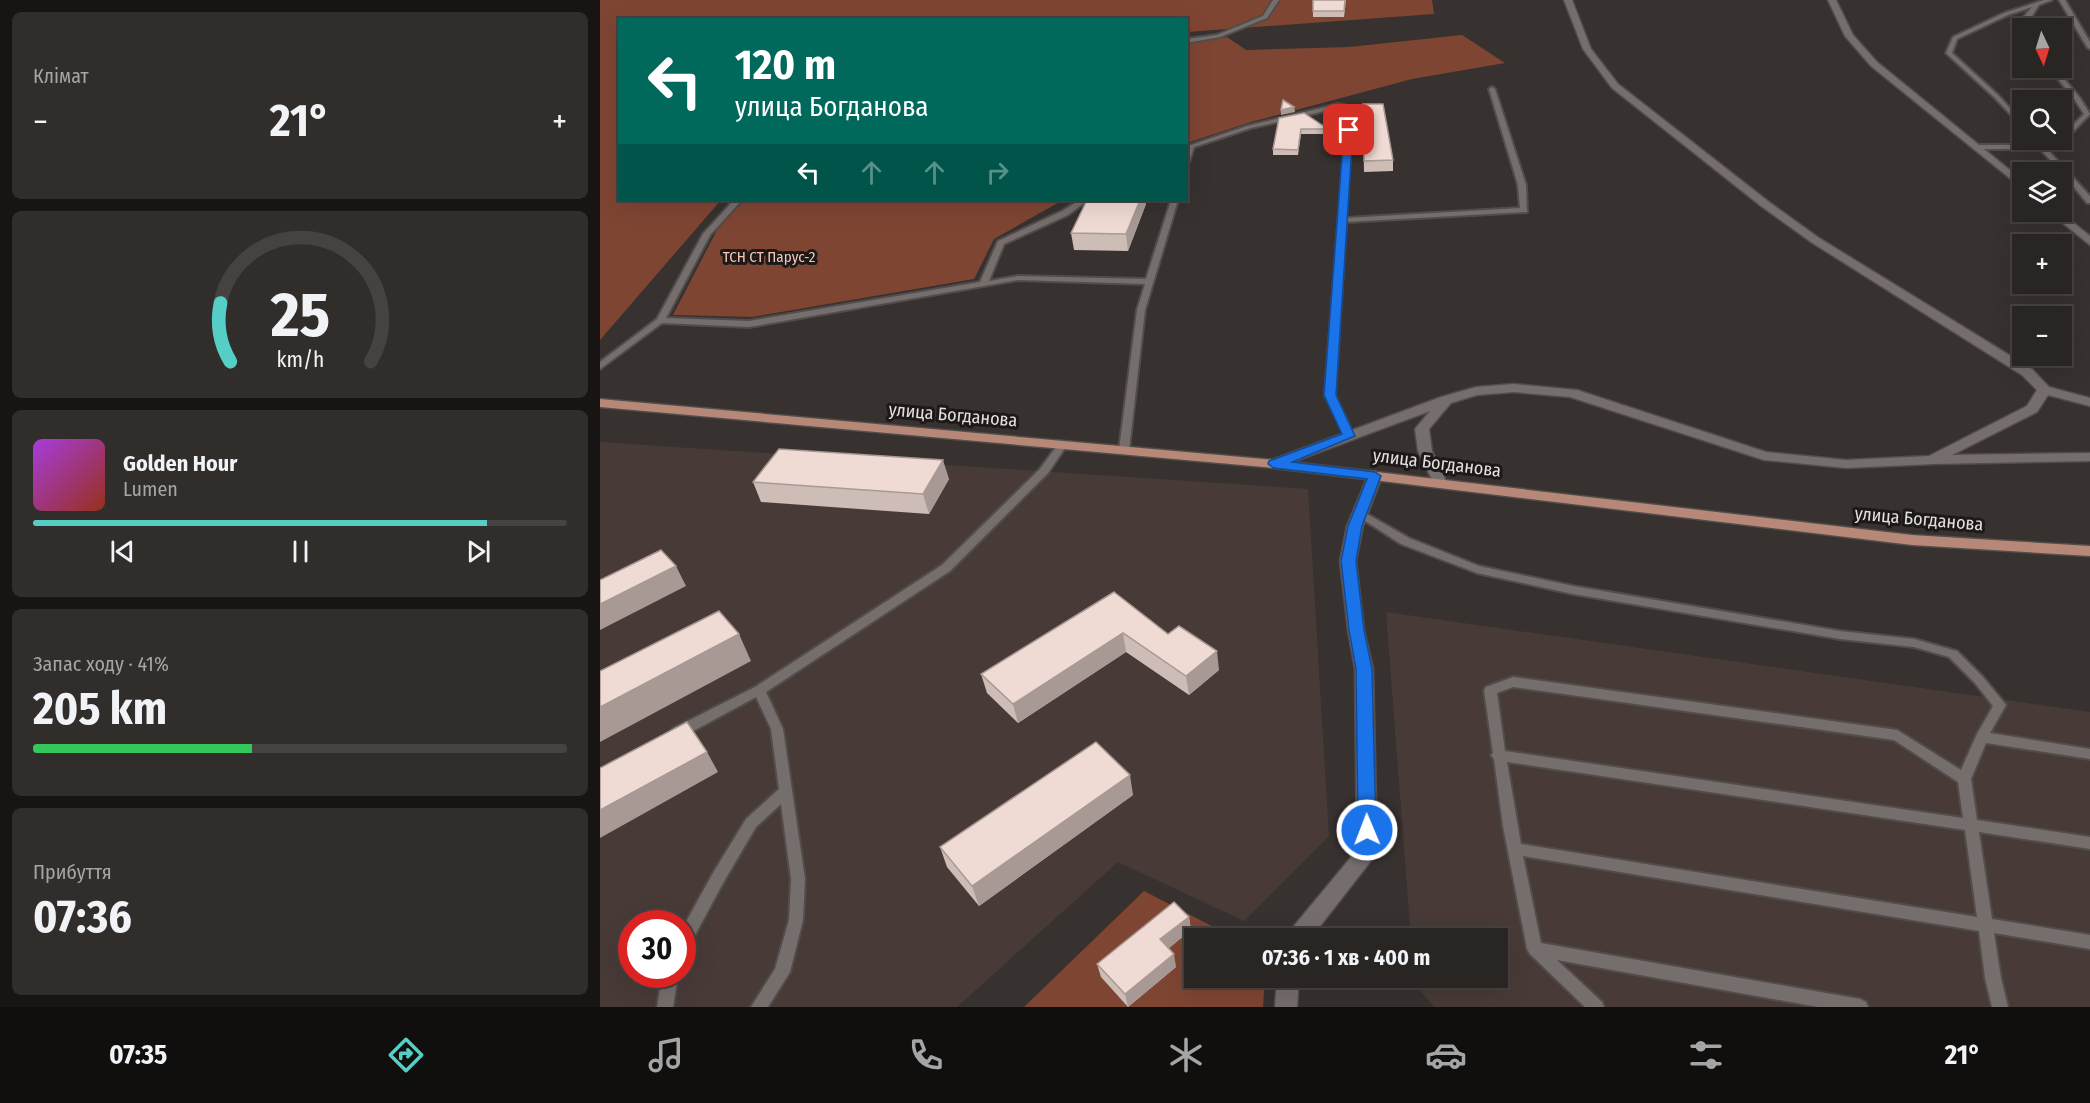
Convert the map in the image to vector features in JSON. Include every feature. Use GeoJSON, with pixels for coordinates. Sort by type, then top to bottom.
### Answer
{"type":"FeatureCollection","features":[{"type":"Feature","properties":{"kind":"main road","name":"улица Богданова"},"geometry":{"type":"LineString","coordinates":[[600,403],[1274,464],[1912,540],[2090,551]]}},
{"type":"Feature","properties":{"kind":"street"},"geometry":{"type":"LineString","coordinates":[[1568,0],[1587,49],[1615,86],[1765,204],[1815,240],[2027,372],[2044,390],[2090,402]]}},
{"type":"Feature","properties":{"kind":"street"},"geometry":{"type":"LineString","coordinates":[[1832,0],[1849,36],[1874,64],[2012,175]]}},
{"type":"Feature","properties":{"kind":"street"},"geometry":{"type":"LineString","coordinates":[[2066,222],[2090,242]]}},
{"type":"Feature","properties":{"kind":"street"},"geometry":{"type":"LineString","coordinates":[[1274,464],[1446,400],[1476,391],[1514,388],[1572,393],[1764,456],[1846,464],[2090,457]]}},
{"type":"Feature","properties":{"kind":"street"},"geometry":{"type":"LineString","coordinates":[[1932,460],[2032,409],[2044,390]]}},
{"type":"Feature","properties":{"kind":"street"},"geometry":{"type":"LineString","coordinates":[[1440,483],[1425,451],[1422,429],[1446,400]]}},
{"type":"Feature","properties":{"kind":"street"},"geometry":{"type":"LineString","coordinates":[[1306,928],[1367,853],[1364,669],[1356,630],[1348,561],[1355,526],[1375,476]]}},
{"type":"Feature","properties":{"kind":"street"},"geometry":{"type":"LineString","coordinates":[[1286,1007],[1287,988]]}},
{"type":"Feature","properties":{"kind":"lane"},"geometry":{"type":"LineString","coordinates":[[1188,41],[1218,36],[1265,17],[1276,0]]}},
{"type":"Feature","properties":{"kind":"lane"},"geometry":{"type":"LineString","coordinates":[[2012,114],[1950,52],[1954,38],[2006,14],[2049,0]]}},
{"type":"Feature","properties":{"kind":"lane"},"geometry":{"type":"LineString","coordinates":[[2061,0],[2090,47]]}},
{"type":"Feature","properties":{"kind":"lane"},"geometry":{"type":"LineString","coordinates":[[2027,18],[2037,4]]}},
{"type":"Feature","properties":{"kind":"lane"},"geometry":{"type":"LineString","coordinates":[[2060,78],[2088,113],[2072,130]]}},
{"type":"Feature","properties":{"kind":"lane"},"geometry":{"type":"LineString","coordinates":[[1342,220],[1524,210],[1522,185],[1492,89]]}},
{"type":"Feature","properties":{"kind":"lane"},"geometry":{"type":"LineString","coordinates":[[1189,146],[1249,127],[1338,106],[1350,107],[1330,395],[1349,436]]}},
{"type":"Feature","properties":{"kind":"lane"},"geometry":{"type":"LineString","coordinates":[[1976,147],[2012,147]]}},
{"type":"Feature","properties":{"kind":"lane"},"geometry":{"type":"LineString","coordinates":[[2045,150],[2056,162]]}},
{"type":"Feature","properties":{"kind":"lane"},"geometry":{"type":"LineString","coordinates":[[2072,180],[2090,201]]}},
{"type":"Feature","properties":{"kind":"lane"},"geometry":{"type":"LineString","coordinates":[[600,366],[660,320],[707,234],[737,201]]}},
{"type":"Feature","properties":{"kind":"lane"},"geometry":{"type":"LineString","coordinates":[[983,284],[1001,243],[1065,213],[1083,201]]}},
{"type":"Feature","properties":{"kind":"lane"},"geometry":{"type":"LineString","coordinates":[[1124,450],[1141,310],[1175,201]]}},
{"type":"Feature","properties":{"kind":"lane"},"geometry":{"type":"LineString","coordinates":[[660,320],[749,324],[1018,278],[1149,282]]}},
{"type":"Feature","properties":{"kind":"lane"},"geometry":{"type":"LineString","coordinates":[[664,741],[759,690],[946,568],[1044,471],[1062,445]]}},
{"type":"Feature","properties":{"kind":"lane"},"geometry":{"type":"LineString","coordinates":[[1360,513],[1405,541],[1476,569],[1573,591],[1840,635],[1914,643],[1953,654],[2000,705],[1982,737],[1964,779],[2000,1007]]}},
{"type":"Feature","properties":{"kind":"lane"},"geometry":{"type":"LineString","coordinates":[[1596,1007],[1535,949],[1498,755],[1490,690],[1513,682],[1897,735],[1964,779]]}},
{"type":"Feature","properties":{"kind":"lane"},"geometry":{"type":"LineString","coordinates":[[759,690],[777,729],[798,879],[796,920],[782,972],[759,1007]]}},
{"type":"Feature","properties":{"kind":"lane"},"geometry":{"type":"LineString","coordinates":[[1982,737],[2090,754]]}},
{"type":"Feature","properties":{"kind":"lane"},"geometry":{"type":"LineString","coordinates":[[1498,755],[2090,843]]}},
{"type":"Feature","properties":{"kind":"lane"},"geometry":{"type":"LineString","coordinates":[[696,919],[751,823],[786,790]]}},
{"type":"Feature","properties":{"kind":"lane"},"geometry":{"type":"LineString","coordinates":[[1515,849],[2090,942]]}},
{"type":"Feature","properties":{"kind":"lane"},"geometry":{"type":"LineString","coordinates":[[1535,949],[1860,1007]]}},
{"type":"Feature","properties":{"kind":"lane"},"geometry":{"type":"LineString","coordinates":[[665,1007],[668,988]]}},
{"type":"Feature","properties":{"kind":"shaded area"},"geometry":{"type":"Polygon","coordinates":[[[600,442],[1308,489],[1329,836],[1244,921],[1118,862],[957,1007],[600,1007],[600,442]]]}},
{"type":"Feature","properties":{"kind":"shaded area"},"geometry":{"type":"Polygon","coordinates":[[[1386,612],[2090,712],[2090,1007],[1434,1007],[1418,988],[1508,988],[1508,928],[1410,928],[1386,612]]]}},
{"type":"Feature","properties":{"kind":"green space"},"geometry":{"type":"Polygon","coordinates":[[[600,0],[1432,0],[1434,14],[1188,32],[1188,18],[618,18],[618,201],[720,201],[600,340],[600,0]]]}},
{"type":"Feature","properties":{"kind":"green space"},"geometry":{"type":"Polygon","coordinates":[[[1462,35],[1505,63],[1412,79],[1251,122],[1188,143],[1188,43],[1227,37],[1246,50],[1349,47],[1462,35]]]}},
{"type":"Feature","properties":{"kind":"green space","name":"ТСН СТ Парус-2"},"geometry":{"type":"Polygon","coordinates":[[[743,201],[1061,201],[994,239],[974,279],[752,317],[673,315],[717,230],[743,201]]]}},
{"type":"Feature","properties":{"kind":"green space"},"geometry":{"type":"Polygon","coordinates":[[[1144,891],[1216,928],[1184,928],[1184,988],[1264,988],[1263,1007],[1024,1007],[1144,891]]]}},
{"type":"Feature","properties":{"kind":"building"},"geometry":{"type":"Polygon","coordinates":[[[1313,0],[1345,0],[1344,11],[1313,11],[1313,0]]]}},
{"type":"Feature","properties":{"kind":"building"},"geometry":{"type":"Polygon","coordinates":[[[1283,100],[1294,107],[1281,110],[1283,100]]]}},
{"type":"Feature","properties":{"kind":"building"},"geometry":{"type":"Polygon","coordinates":[[[1363,104],[1383,104],[1393,160],[1364,161],[1363,104]]]}},
{"type":"Feature","properties":{"kind":"building"},"geometry":{"type":"Polygon","coordinates":[[[1304,113],[1328,129],[1301,129],[1298,150],[1273,149],[1279,118],[1304,113]]]}},
{"type":"Feature","properties":{"kind":"building"},"geometry":{"type":"Polygon","coordinates":[[[1087,201],[1140,201],[1126,234],[1071,233],[1087,201]]]}},
{"type":"Feature","properties":{"kind":"building"},"geometry":{"type":"Polygon","coordinates":[[[779,449],[943,460],[923,494],[753,482],[779,449]]]}},
{"type":"Feature","properties":{"kind":"building"},"geometry":{"type":"Polygon","coordinates":[[[661,550],[676,566],[600,604],[600,580],[661,550]]]}},
{"type":"Feature","properties":{"kind":"building"},"geometry":{"type":"Polygon","coordinates":[[[1114,592],[1168,634],[1179,626],[1217,651],[1186,676],[1123,633],[1013,704],[981,674],[1114,592]]]}},
{"type":"Feature","properties":{"kind":"building"},"geometry":{"type":"Polygon","coordinates":[[[719,611],[739,634],[600,707],[600,671],[719,611]]]}},
{"type":"Feature","properties":{"kind":"building"},"geometry":{"type":"Polygon","coordinates":[[[687,722],[707,752],[600,810],[600,768],[687,722]]]}},
{"type":"Feature","properties":{"kind":"building"},"geometry":{"type":"Polygon","coordinates":[[[1096,742],[1130,775],[972,886],[940,847],[1096,742]]]}},
{"type":"Feature","properties":{"kind":"building"},"geometry":{"type":"Polygon","coordinates":[[[1174,902],[1189,917],[1160,939],[1174,954],[1125,994],[1097,964],[1174,902]]]}},
{"type":"Feature","properties":{"kind":"route"},"geometry":{"type":"LineString","coordinates":[[1349,130],[1330,395],[1349,436],[1274,464],[1375,476],[1355,526],[1348,561],[1356,630],[1364,669],[1367,830]]}}]}
